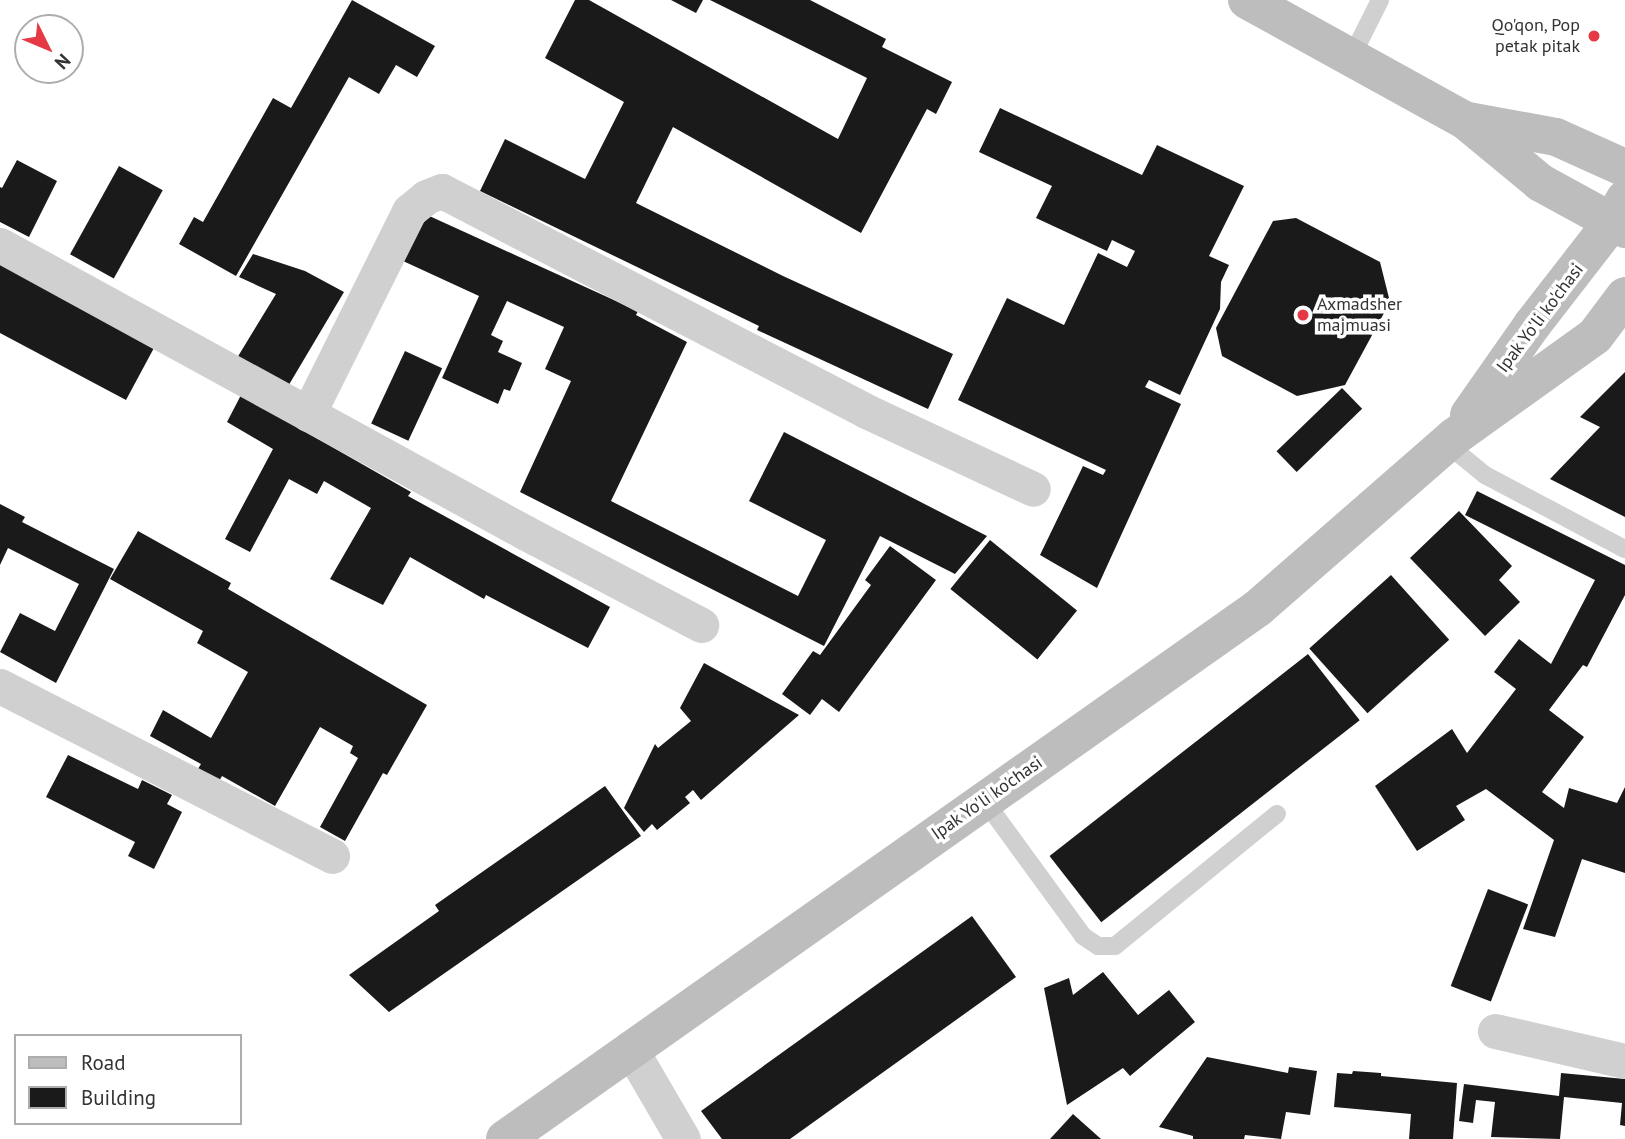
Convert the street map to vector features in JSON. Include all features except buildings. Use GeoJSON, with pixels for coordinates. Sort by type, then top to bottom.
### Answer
{"type":"FeatureCollection","features":[{"type":"Feature","properties":{"kind":"main road"},"geometry":{"type":"LineString","coordinates":[[1247,0],[1466,121],[1541,183],[1620,217]]}},
{"type":"Feature","properties":{"kind":"main road"},"geometry":{"type":"LineString","coordinates":[[1466,121],[1556,137],[1625,168]]}},
{"type":"Feature","properties":{"kind":"main road","name":"Ipak Yo'li ko'chasi"},"geometry":{"type":"LineString","coordinates":[[1451,440],[1532,325],[1620,217]]}},
{"type":"Feature","properties":{"kind":"main road","name":"Ipak Yo'li ko'chasi"},"geometry":{"type":"LineString","coordinates":[[505,1139],[630,1048],[1258,608],[1451,440],[1595,336],[1625,296]]}},
{"type":"Feature","properties":{"kind":"street"},"geometry":{"type":"LineString","coordinates":[[307,414],[409,211],[426,197],[442,191],[866,411],[1033,489]]}},
{"type":"Feature","properties":{"kind":"street"},"geometry":{"type":"LineString","coordinates":[[0,246],[701,625]]}},
{"type":"Feature","properties":{"kind":"street"},"geometry":{"type":"LineString","coordinates":[[0,686],[332,856]]}},
{"type":"Feature","properties":{"kind":"street"},"geometry":{"type":"LineString","coordinates":[[1495,1031],[1625,1061]]}},
{"type":"Feature","properties":{"kind":"street"},"geometry":{"type":"LineString","coordinates":[[630,1048],[683,1139]]}},
{"type":"Feature","properties":{"kind":"lane"},"geometry":{"type":"LineString","coordinates":[[1352,58],[1380,0]]}},
{"type":"Feature","properties":{"kind":"lane"},"geometry":{"type":"LineString","coordinates":[[1451,440],[1485,475],[1625,549]]}},
{"type":"Feature","properties":{"kind":"lane"},"geometry":{"type":"LineString","coordinates":[[984,800],[1083,936],[1098,946],[1115,946],[1277,814]]}},
{"type":"Feature","properties":{"kind":"place","name":"Qo'qon, Pop petak pitak"},"geometry":{"type":"Point","coordinates":[1594,36]}},
{"type":"Feature","properties":{"kind":"place","name":"Axmadsher majmuasi"},"geometry":{"type":"Point","coordinates":[1303,315]}}]}
